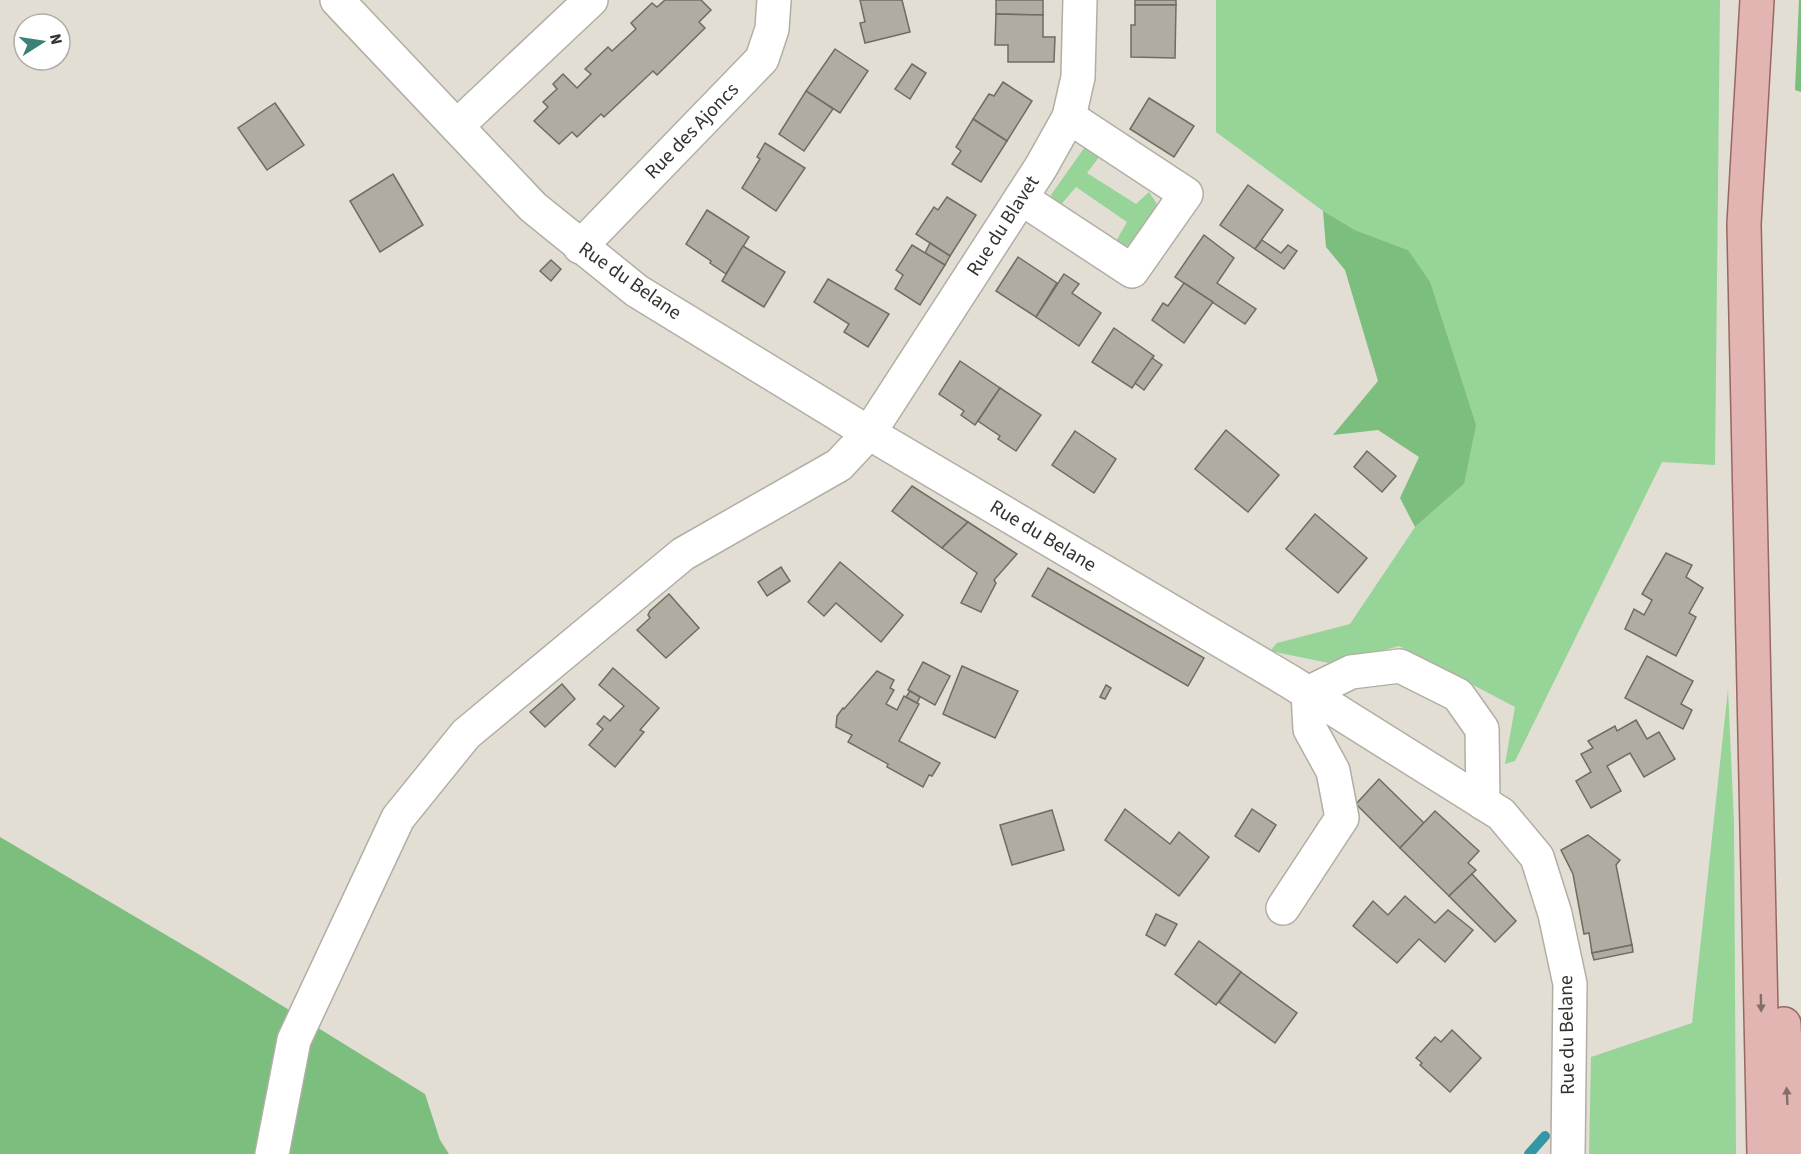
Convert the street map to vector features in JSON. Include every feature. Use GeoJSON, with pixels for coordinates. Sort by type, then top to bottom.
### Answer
{"type":"FeatureCollection","features":[{"type":"Feature","properties":{"kind":"main road"},"geometry":{"type":"LineString","coordinates":[[1757,0],[1744,224],[1764,1154]]}},
{"type":"Feature","properties":{"kind":"main road"},"geometry":{"type":"LineString","coordinates":[[1762,0],[1762,384],[1777,886],[1790,1154]]}},
{"type":"Feature","properties":{"kind":"street","name":"Rue du Belane"},"geometry":{"type":"LineString","coordinates":[[337,0],[533,207],[637,291],[869,433],[1308,693],[1501,814],[1537,857],[1555,914],[1570,984],[1568,1154]]}},
{"type":"Feature","properties":{"kind":"street"},"geometry":{"type":"LineString","coordinates":[[457,126],[591,0]]}},
{"type":"Feature","properties":{"kind":"street","name":"Rue des Ajoncs"},"geometry":{"type":"LineString","coordinates":[[580,247],[762,59],[772,29],[774,0]]}},
{"type":"Feature","properties":{"kind":"street","name":"Rue du Blavet"},"geometry":{"type":"LineString","coordinates":[[272,1154],[294,1040],[398,818],[466,734],[683,554],[839,465],[869,433],[1021,198],[1069,117],[1078,77],[1080,0]]}},
{"type":"Feature","properties":{"kind":"street"},"geometry":{"type":"LineString","coordinates":[[1021,198],[1132,271],[1186,194],[1069,117]]}},
{"type":"Feature","properties":{"kind":"street"},"geometry":{"type":"LineString","coordinates":[[1284,908],[1342,818],[1333,771],[1310,729],[1308,693],[1351,672],[1400,666],[1458,695],[1482,729],[1483,803]]}},
{"type":"Feature","properties":{"kind":"green space"},"geometry":{"type":"Polygon","coordinates":[[[1216,0],[1720,0],[1715,465],[1662,462],[1515,761],[1505,764],[1515,707],[1399,646],[1334,664],[1270,651],[1277,643],[1350,624],[1415,527],[1464,484],[1408,250],[1355,230],[1323,211],[1216,132],[1216,0]]]}},
{"type":"Feature","properties":{"kind":"green space"},"geometry":{"type":"Polygon","coordinates":[[[1799,0],[1801,0],[1801,92],[1795,90],[1799,0]]]}},
{"type":"Feature","properties":{"kind":"green space"},"geometry":{"type":"Polygon","coordinates":[[[1089,141],[1100,156],[1087,173],[1136,204],[1149,192],[1157,204],[1136,240],[1127,246],[1115,243],[1127,222],[1076,187],[1059,207],[1051,195],[1089,141]]]}},
{"type":"Feature","properties":{"kind":"green space"},"geometry":{"type":"Polygon","coordinates":[[[1323,211],[1355,230],[1408,250],[1430,282],[1476,425],[1464,484],[1415,527],[1400,498],[1419,457],[1378,430],[1333,435],[1378,381],[1345,270],[1326,247],[1323,211]]]}},
{"type":"Feature","properties":{"kind":"green space"},"geometry":{"type":"Polygon","coordinates":[[[1728,689],[1734,823],[1736,1154],[1589,1154],[1591,1057],[1692,1023],[1728,689]]]}},
{"type":"Feature","properties":{"kind":"green space"},"geometry":{"type":"Polygon","coordinates":[[[0,837],[200,955],[425,1094],[440,1140],[449,1154],[0,1154],[0,837]]]}},
{"type":"Feature","properties":{"kind":"building"},"geometry":{"type":"Polygon","coordinates":[[[665,0],[701,0],[711,10],[699,22],[705,28],[657,75],[653,71],[604,117],[601,114],[577,137],[572,132],[559,144],[534,121],[548,107],[543,102],[557,89],[553,84],[563,74],[577,88],[591,74],[585,69],[608,47],[612,51],[636,29],[631,23],[652,3],[657,7],[665,0]]]}},
{"type":"Feature","properties":{"kind":"building"},"geometry":{"type":"Polygon","coordinates":[[[860,0],[902,0],[910,32],[865,43],[860,23],[865,22],[860,0]]]}},
{"type":"Feature","properties":{"kind":"building"},"geometry":{"type":"Polygon","coordinates":[[[996,0],[1043,0],[1043,15],[996,14],[996,0]]]}},
{"type":"Feature","properties":{"kind":"building"},"geometry":{"type":"Polygon","coordinates":[[[1135,0],[1176,0],[1176,5],[1135,5],[1135,0]]]}},
{"type":"Feature","properties":{"kind":"building"},"geometry":{"type":"Polygon","coordinates":[[[1135,5],[1176,5],[1175,58],[1131,57],[1131,25],[1135,25],[1135,5]]]}},
{"type":"Feature","properties":{"kind":"building"},"geometry":{"type":"Polygon","coordinates":[[[996,14],[1043,15],[1043,37],[1055,37],[1054,62],[1008,62],[1008,45],[995,45],[996,14]]]}},
{"type":"Feature","properties":{"kind":"building"},"geometry":{"type":"Polygon","coordinates":[[[835,49],[868,71],[840,113],[806,91],[835,49]]]}},
{"type":"Feature","properties":{"kind":"building"},"geometry":{"type":"Polygon","coordinates":[[[912,64],[926,73],[910,99],[895,89],[912,64]]]}},
{"type":"Feature","properties":{"kind":"building"},"geometry":{"type":"Polygon","coordinates":[[[1003,82],[1032,101],[1007,141],[973,119],[989,94],[994,96],[1003,82]]]}},
{"type":"Feature","properties":{"kind":"building"},"geometry":{"type":"Polygon","coordinates":[[[806,91],[833,109],[804,151],[779,134],[806,91]]]}},
{"type":"Feature","properties":{"kind":"building"},"geometry":{"type":"Polygon","coordinates":[[[1149,98],[1194,126],[1174,157],[1130,129],[1149,98]]]}},
{"type":"Feature","properties":{"kind":"building"},"geometry":{"type":"Polygon","coordinates":[[[275,103],[304,145],[267,170],[238,128],[275,103]]]}},
{"type":"Feature","properties":{"kind":"building"},"geometry":{"type":"Polygon","coordinates":[[[973,119],[1007,141],[981,182],[952,164],[961,151],[956,147],[973,119]]]}},
{"type":"Feature","properties":{"kind":"building"},"geometry":{"type":"Polygon","coordinates":[[[765,143],[805,168],[776,211],[742,188],[760,159],[757,157],[765,143]]]}},
{"type":"Feature","properties":{"kind":"building"},"geometry":{"type":"Polygon","coordinates":[[[393,174],[423,225],[380,252],[350,201],[393,174]]]}},
{"type":"Feature","properties":{"kind":"building"},"geometry":{"type":"Polygon","coordinates":[[[1248,185],[1283,210],[1255,249],[1220,225],[1248,185]]]}},
{"type":"Feature","properties":{"kind":"building"},"geometry":{"type":"Polygon","coordinates":[[[947,197],[976,215],[950,256],[916,234],[934,207],[938,210],[947,197]]]}},
{"type":"Feature","properties":{"kind":"building"},"geometry":{"type":"Polygon","coordinates":[[[707,210],[749,237],[726,274],[686,244],[707,210]]]}},
{"type":"Feature","properties":{"kind":"building"},"geometry":{"type":"Polygon","coordinates":[[[1204,235],[1234,258],[1217,283],[1256,309],[1245,324],[1175,277],[1204,235]]]}},
{"type":"Feature","properties":{"kind":"building"},"geometry":{"type":"Polygon","coordinates":[[[1262,240],[1281,253],[1288,245],[1297,251],[1284,269],[1255,249],[1262,240]]]}},
{"type":"Feature","properties":{"kind":"building"},"geometry":{"type":"Polygon","coordinates":[[[930,243],[950,256],[945,265],[925,253],[930,243]]]}},
{"type":"Feature","properties":{"kind":"building"},"geometry":{"type":"Polygon","coordinates":[[[912,245],[945,265],[920,305],[895,289],[903,275],[896,270],[912,245]]]}},
{"type":"Feature","properties":{"kind":"building"},"geometry":{"type":"Polygon","coordinates":[[[743,246],[785,272],[764,307],[722,281],[743,246]]]}},
{"type":"Feature","properties":{"kind":"building"},"geometry":{"type":"Polygon","coordinates":[[[1018,257],[1057,283],[1036,317],[996,291],[1018,257]]]}},
{"type":"Feature","properties":{"kind":"building"},"geometry":{"type":"Polygon","coordinates":[[[551,260],[561,269],[551,281],[540,271],[551,260]]]}},
{"type":"Feature","properties":{"kind":"building"},"geometry":{"type":"Polygon","coordinates":[[[1064,274],[1079,284],[1072,293],[1101,313],[1079,346],[1036,317],[1064,274]]]}},
{"type":"Feature","properties":{"kind":"building"},"geometry":{"type":"Polygon","coordinates":[[[828,279],[889,314],[868,347],[844,332],[849,324],[814,302],[828,279]]]}},
{"type":"Feature","properties":{"kind":"building"},"geometry":{"type":"Polygon","coordinates":[[[1184,283],[1213,302],[1184,343],[1152,320],[1163,303],[1168,306],[1184,283]]]}},
{"type":"Feature","properties":{"kind":"building"},"geometry":{"type":"Polygon","coordinates":[[[1114,328],[1154,356],[1132,388],[1092,362],[1114,328]]]}},
{"type":"Feature","properties":{"kind":"building"},"geometry":{"type":"Polygon","coordinates":[[[1152,358],[1162,365],[1144,390],[1135,383],[1152,358]]]}},
{"type":"Feature","properties":{"kind":"building"},"geometry":{"type":"Polygon","coordinates":[[[960,361],[1000,388],[975,425],[961,415],[964,411],[939,394],[960,361]]]}},
{"type":"Feature","properties":{"kind":"building"},"geometry":{"type":"Polygon","coordinates":[[[1000,388],[1041,415],[1016,451],[998,439],[1000,436],[978,421],[1000,388]]]}},
{"type":"Feature","properties":{"kind":"building"},"geometry":{"type":"Polygon","coordinates":[[[1226,430],[1279,475],[1248,512],[1195,469],[1226,430]]]}},
{"type":"Feature","properties":{"kind":"building"},"geometry":{"type":"Polygon","coordinates":[[[1075,431],[1116,459],[1094,493],[1052,465],[1075,431]]]}},
{"type":"Feature","properties":{"kind":"building"},"geometry":{"type":"Polygon","coordinates":[[[1367,451],[1396,476],[1382,492],[1354,467],[1367,451]]]}},
{"type":"Feature","properties":{"kind":"building"},"geometry":{"type":"Polygon","coordinates":[[[912,486],[968,522],[942,548],[892,511],[912,486]]]}},
{"type":"Feature","properties":{"kind":"building"},"geometry":{"type":"Polygon","coordinates":[[[1315,514],[1367,558],[1338,593],[1286,549],[1315,514]]]}},
{"type":"Feature","properties":{"kind":"building"},"geometry":{"type":"Polygon","coordinates":[[[968,522],[1017,554],[994,580],[996,583],[981,612],[961,603],[977,573],[942,548],[968,522]]]}},
{"type":"Feature","properties":{"kind":"building"},"geometry":{"type":"Polygon","coordinates":[[[1666,553],[1692,565],[1686,577],[1703,588],[1689,613],[1696,617],[1676,656],[1625,629],[1634,609],[1644,615],[1652,600],[1642,594],[1666,553]]]}},
{"type":"Feature","properties":{"kind":"building"},"geometry":{"type":"Polygon","coordinates":[[[840,562],[903,615],[881,642],[836,603],[824,616],[808,602],[840,562]]]}},
{"type":"Feature","properties":{"kind":"building"},"geometry":{"type":"Polygon","coordinates":[[[781,567],[790,581],[767,596],[758,582],[781,567]]]}},
{"type":"Feature","properties":{"kind":"building"},"geometry":{"type":"Polygon","coordinates":[[[1048,568],[1204,658],[1188,686],[1032,596],[1048,568]]]}},
{"type":"Feature","properties":{"kind":"building"},"geometry":{"type":"Polygon","coordinates":[[[669,594],[699,628],[666,658],[637,630],[650,618],[648,615],[650,611],[669,594]]]}},
{"type":"Feature","properties":{"kind":"building"},"geometry":{"type":"Polygon","coordinates":[[[1647,656],[1693,681],[1681,704],[1692,710],[1683,729],[1625,698],[1647,656]]]}},
{"type":"Feature","properties":{"kind":"building"},"geometry":{"type":"Polygon","coordinates":[[[923,662],[950,676],[935,705],[908,690],[923,662]]]}},
{"type":"Feature","properties":{"kind":"building"},"geometry":{"type":"Polygon","coordinates":[[[962,666],[1018,691],[995,738],[943,714],[962,666]]]}},
{"type":"Feature","properties":{"kind":"building"},"geometry":{"type":"Polygon","coordinates":[[[613,668],[659,708],[640,730],[644,732],[615,767],[589,745],[603,729],[597,724],[604,716],[610,721],[624,706],[599,685],[613,668]]]}},
{"type":"Feature","properties":{"kind":"building"},"geometry":{"type":"Polygon","coordinates":[[[877,671],[894,680],[890,688],[894,690],[886,704],[897,710],[904,696],[919,704],[899,741],[940,763],[932,776],[929,775],[923,787],[848,742],[852,735],[836,727],[837,716],[877,671]]]}},
{"type":"Feature","properties":{"kind":"building"},"geometry":{"type":"Polygon","coordinates":[[[562,684],[575,699],[545,727],[530,712],[562,684]]]}},
{"type":"Feature","properties":{"kind":"building"},"geometry":{"type":"Polygon","coordinates":[[[1106,685],[1111,688],[1105,699],[1100,697],[1106,685]]]}},
{"type":"Feature","properties":{"kind":"building"},"geometry":{"type":"Polygon","coordinates":[[[910,691],[920,697],[917,703],[906,697],[910,691]]]}},
{"type":"Feature","properties":{"kind":"building"},"geometry":{"type":"Polygon","coordinates":[[[1636,720],[1647,739],[1659,732],[1675,759],[1644,777],[1630,753],[1607,766],[1621,791],[1591,808],[1576,781],[1591,772],[1581,754],[1593,748],[1588,741],[1615,726],[1617,731],[1636,720]]]}},
{"type":"Feature","properties":{"kind":"building"},"geometry":{"type":"Polygon","coordinates":[[[1379,779],[1424,823],[1400,848],[1356,804],[1379,779]]]}},
{"type":"Feature","properties":{"kind":"building"},"geometry":{"type":"Polygon","coordinates":[[[1125,809],[1170,844],[1179,832],[1209,857],[1179,896],[1105,840],[1125,809]]]}},
{"type":"Feature","properties":{"kind":"building"},"geometry":{"type":"Polygon","coordinates":[[[1252,809],[1276,825],[1259,852],[1235,836],[1252,809]]]}},
{"type":"Feature","properties":{"kind":"building"},"geometry":{"type":"Polygon","coordinates":[[[1052,810],[1064,850],[1012,865],[1000,825],[1052,810]]]}},
{"type":"Feature","properties":{"kind":"building"},"geometry":{"type":"Polygon","coordinates":[[[1435,811],[1479,851],[1468,863],[1476,870],[1449,896],[1400,848],[1435,811]]]}},
{"type":"Feature","properties":{"kind":"building"},"geometry":{"type":"Polygon","coordinates":[[[1588,835],[1620,860],[1616,865],[1632,945],[1592,953],[1589,933],[1584,934],[1573,874],[1561,850],[1588,835]]]}},
{"type":"Feature","properties":{"kind":"building"},"geometry":{"type":"Polygon","coordinates":[[[1472,874],[1516,921],[1495,942],[1449,896],[1472,874]]]}},
{"type":"Feature","properties":{"kind":"building"},"geometry":{"type":"Polygon","coordinates":[[[1405,896],[1435,923],[1448,910],[1473,930],[1445,962],[1419,939],[1397,963],[1353,926],[1373,901],[1388,915],[1405,896]]]}},
{"type":"Feature","properties":{"kind":"building"},"geometry":{"type":"Polygon","coordinates":[[[1156,914],[1177,924],[1165,946],[1146,935],[1156,914]]]}},
{"type":"Feature","properties":{"kind":"building"},"geometry":{"type":"Polygon","coordinates":[[[1199,941],[1241,972],[1216,1005],[1175,974],[1199,941]]]}},
{"type":"Feature","properties":{"kind":"building"},"geometry":{"type":"Polygon","coordinates":[[[1632,945],[1633,952],[1594,960],[1592,953],[1632,945]]]}},
{"type":"Feature","properties":{"kind":"building"},"geometry":{"type":"Polygon","coordinates":[[[1241,972],[1297,1013],[1275,1043],[1219,1002],[1241,972]]]}},
{"type":"Feature","properties":{"kind":"building"},"geometry":{"type":"Polygon","coordinates":[[[1452,1030],[1481,1058],[1450,1092],[1420,1065],[1422,1063],[1416,1058],[1435,1037],[1441,1042],[1452,1030]]]}},
{"type":"Feature","properties":{"kind":"waterway"},"geometry":{"type":"LineString","coordinates":[[1529,1154],[1545,1136]]}}]}
